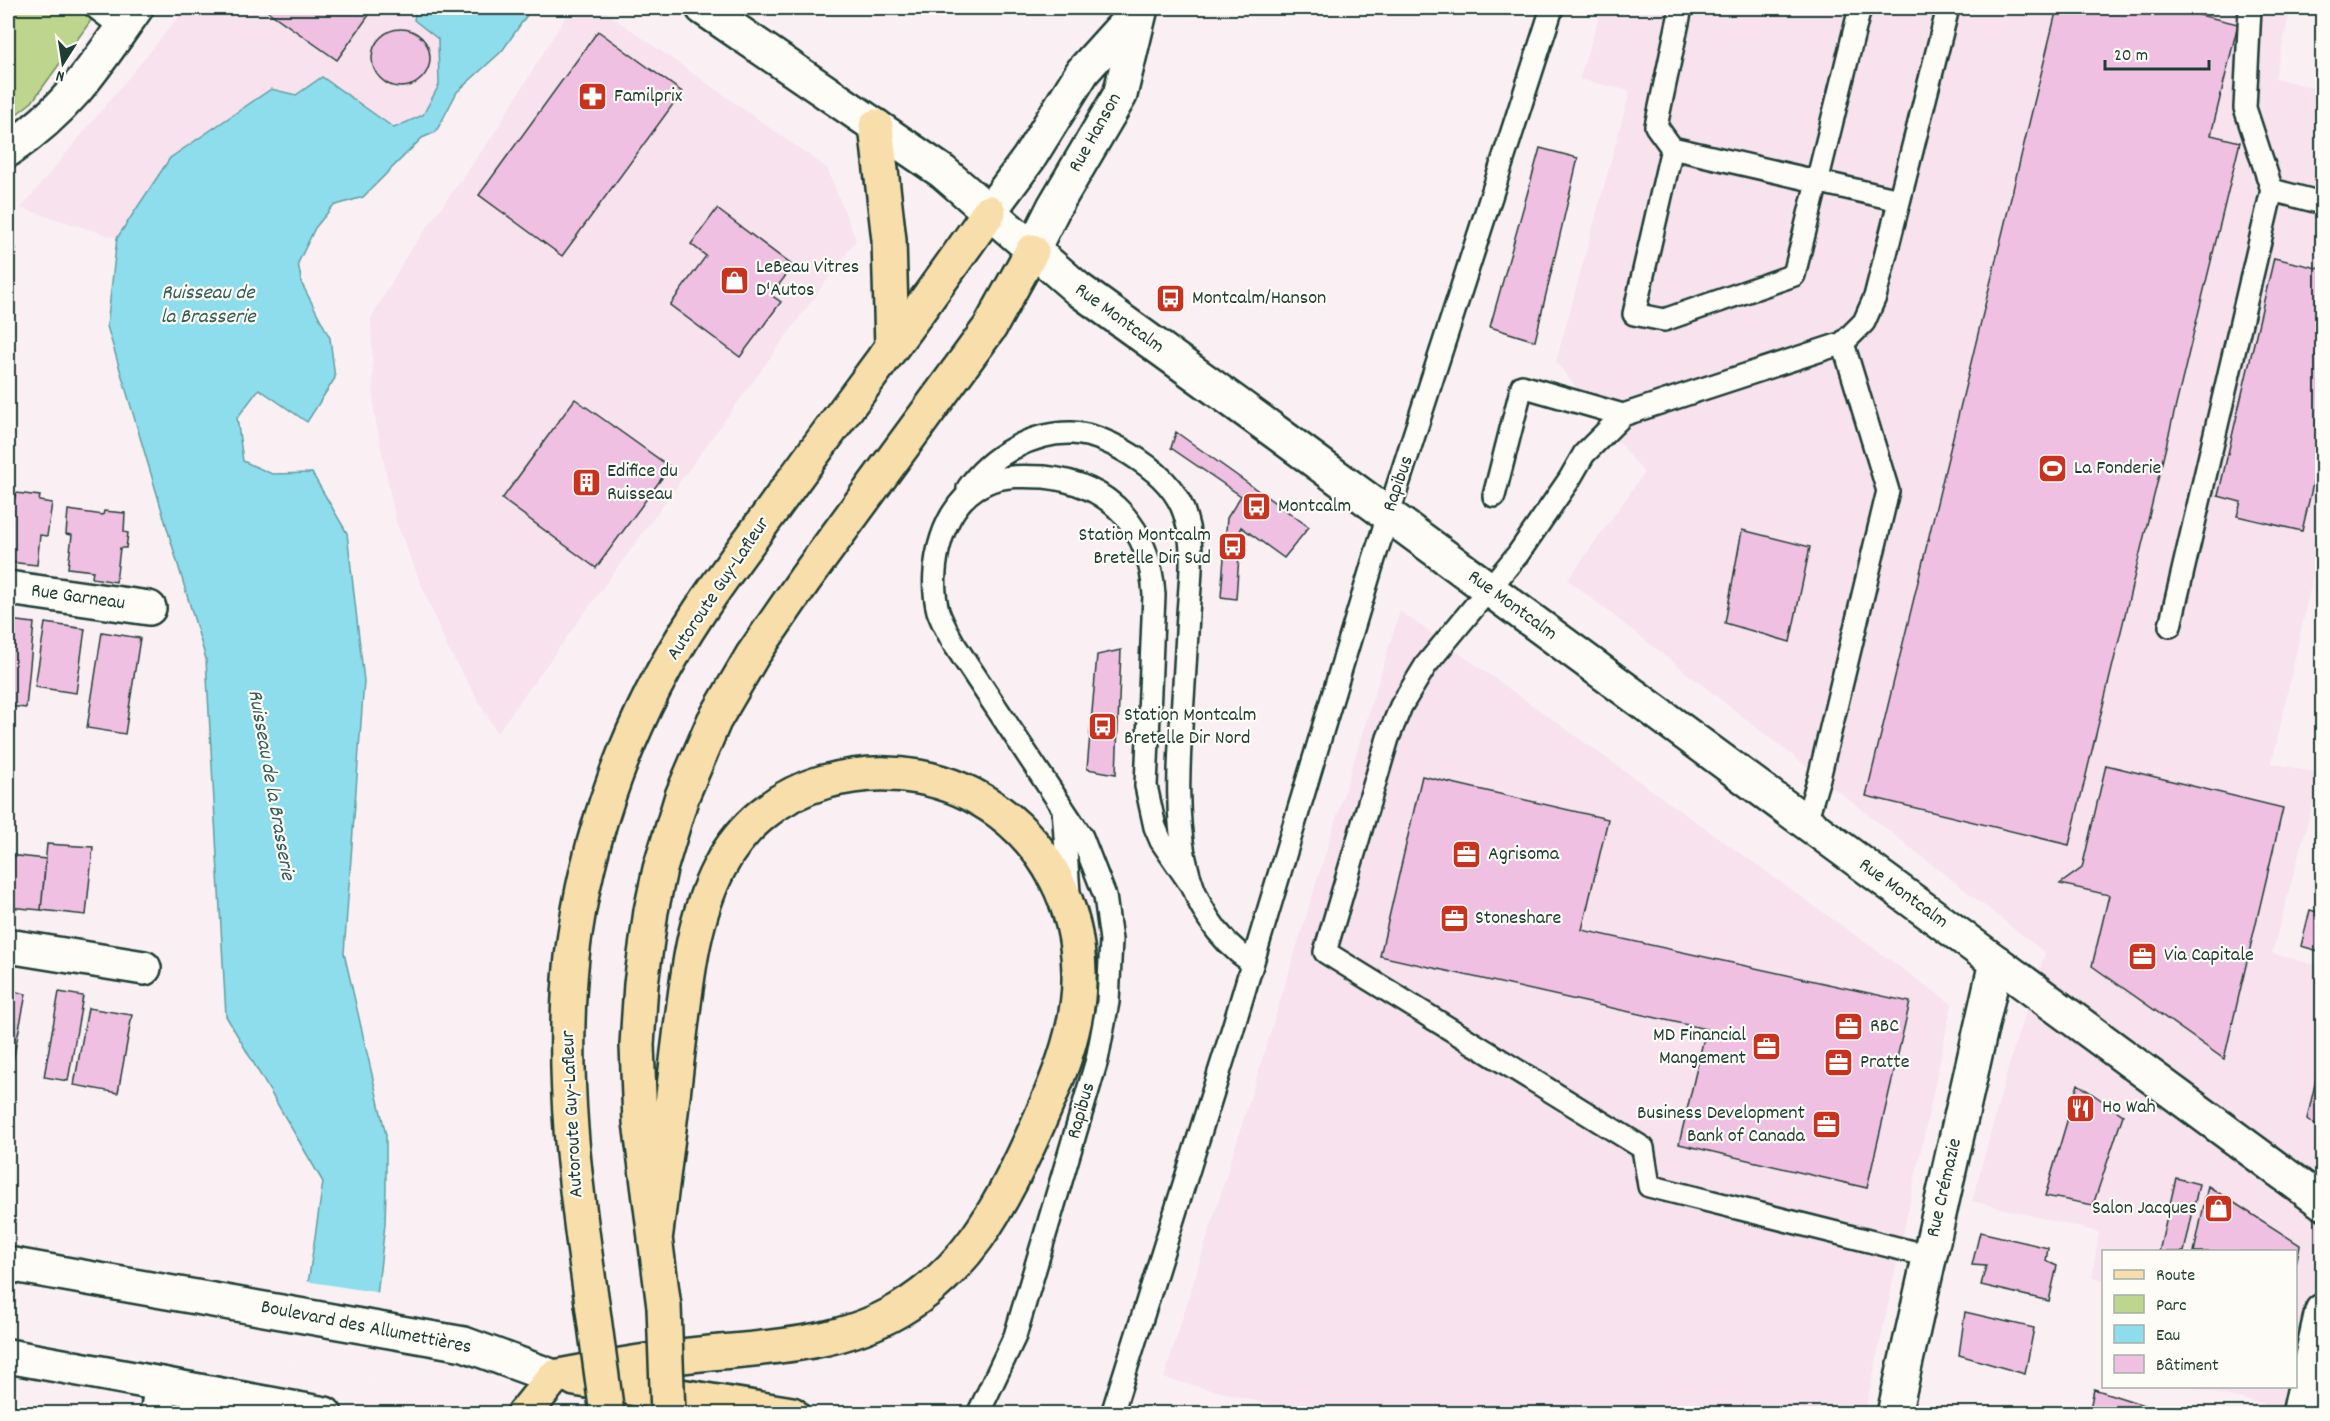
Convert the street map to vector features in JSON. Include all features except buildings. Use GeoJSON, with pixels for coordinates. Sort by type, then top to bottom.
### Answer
{"type":"FeatureCollection","features":[{"type":"Feature","properties":{"kind":"main road","name":"Rue Montcalm"},"geometry":{"type":"LineString","coordinates":[[703,8],[944,172],[1078,289],[1490,589],[2322,1202]]}},
{"type":"Feature","properties":{"kind":"main road","name":"Rue Hanson"},"geometry":{"type":"LineString","coordinates":[[989,212],[1029,158],[1083,71],[1141,8]]}},
{"type":"Feature","properties":{"kind":"main road","name":"Rue Hanson"},"geometry":{"type":"LineString","coordinates":[[1032,251],[1054,207],[1120,95],[1141,8]]}},
{"type":"Feature","properties":{"kind":"main road"},"geometry":{"type":"LineString","coordinates":[[8,150],[67,102],[129,18]]}},
{"type":"Feature","properties":{"kind":"main road"},"geometry":{"type":"LineString","coordinates":[[876,126],[889,240],[892,347]]}},
{"type":"Feature","properties":{"kind":"main road","name":"Autoroute Guy-Lafleur"},"geometry":{"type":"LineString","coordinates":[[607,1413],[573,1170],[566,1051],[576,927],[598,827],[632,737],[680,642],[730,568],[989,212]]}},
{"type":"Feature","properties":{"kind":"main road"},"geometry":{"type":"LineString","coordinates":[[668,1413],[664,1307],[637,1083],[639,1017],[651,910],[660,869],[682,796],[714,720],[758,647],[990,327],[1032,251]]}},
{"type":"Feature","properties":{"kind":"main road","name":"Rue Garneau"},"geometry":{"type":"LineString","coordinates":[[8,588],[150,608]]}},
{"type":"Feature","properties":{"kind":"main road"},"geometry":{"type":"LineString","coordinates":[[524,1413],[554,1377],[699,1354],[785,1347],[858,1329],[900,1309],[941,1280],[968,1252],[999,1206],[1037,1126],[1069,1041],[1079,990],[1078,950],[1070,910],[1050,866],[1038,848],[1007,816],[968,792],[928,778],[883,773],[837,778],[795,793],[759,817],[743,832],[719,868],[697,928],[683,1012],[655,1240]]}},
{"type":"Feature","properties":{"kind":"main road"},"geometry":{"type":"LineString","coordinates":[[8,946],[144,968]]}},
{"type":"Feature","properties":{"kind":"main road","name":"Rue Crémazie"},"geometry":{"type":"LineString","coordinates":[[1894,1413],[1996,962]]}},
{"type":"Feature","properties":{"kind":"main road","name":"Boulevard des Allumettières"},"geometry":{"type":"LineString","coordinates":[[8,1264],[464,1344],[554,1377],[792,1413]]}},
{"type":"Feature","properties":{"kind":"main road"},"geometry":{"type":"LineString","coordinates":[[2300,1413],[2322,1311]]}},
{"type":"Feature","properties":{"kind":"main road"},"geometry":{"type":"LineString","coordinates":[[8,1356],[160,1399],[271,1404],[325,1413]]}},
{"type":"Feature","properties":{"kind":"lane"},"geometry":{"type":"LineString","coordinates":[[96,8],[129,18]]}},
{"type":"Feature","properties":{"kind":"lane","name":"Rapibus"},"geometry":{"type":"LineString","coordinates":[[1114,1408],[1389,515],[1552,8]]}},
{"type":"Feature","properties":{"kind":"lane"},"geometry":{"type":"LineString","coordinates":[[1681,8],[1656,126],[1672,148],[1899,200]]}},
{"type":"Feature","properties":{"kind":"lane"},"geometry":{"type":"LineString","coordinates":[[1672,148],[1634,314],[1664,320],[1794,275],[1860,8]]}},
{"type":"Feature","properties":{"kind":"lane"},"geometry":{"type":"LineString","coordinates":[[1929,1256],[1649,1186],[1643,1148],[1325,952],[1388,738],[1401,706],[1426,665],[1518,554],[1569,480],[1584,454],[1623,414],[1843,343],[1864,322],[1875,297],[1947,8]]}},
{"type":"Feature","properties":{"kind":"lane"},"geometry":{"type":"LineString","coordinates":[[2169,626],[2272,190],[2245,108],[2250,8]]}},
{"type":"Feature","properties":{"kind":"lane"},"geometry":{"type":"LineString","coordinates":[[2272,190],[2322,202]]}},
{"type":"Feature","properties":{"kind":"lane"},"geometry":{"type":"LineString","coordinates":[[1806,821],[1819,778],[1888,492],[1843,343]]}},
{"type":"Feature","properties":{"kind":"lane"},"geometry":{"type":"LineString","coordinates":[[1494,496],[1522,386],[1623,414]]}},
{"type":"Feature","properties":{"kind":"lane","name":"Rapibus"},"geometry":{"type":"LineString","coordinates":[[978,1413],[1015,1336],[1105,1023],[1111,950],[1105,896],[1086,845],[1062,804],[943,624],[935,590],[937,556],[941,539],[974,480],[1009,450],[1044,436],[1073,433],[1097,438],[1144,463],[1166,483],[1182,505],[1189,534],[1191,571],[1178,786],[1180,828],[1190,882]]}},
{"type":"Feature","properties":{"kind":"lane","name":"Rapibus"},"geometry":{"type":"LineString","coordinates":[[958,508],[976,488],[999,479],[1053,478],[1082,485],[1097,493],[1113,504],[1136,530],[1147,551],[1154,595],[1145,764],[1148,800],[1161,841],[1190,882],[1208,919],[1233,948],[1251,962]]}},
{"type":"Feature","properties":{"kind":"lane","name":"Rapibus"},"geometry":{"type":"LineString","coordinates":[[1062,804],[1070,910]]}},
{"type":"Feature","properties":{"kind":"shaded area"},"geometry":{"type":"Polygon","coordinates":[[[186,8],[416,8],[414,20],[438,39],[439,85],[423,115],[394,128],[322,77],[296,95],[271,89],[170,158],[117,238],[21,208],[186,8]]]}},
{"type":"Feature","properties":{"kind":"shaded area"},"geometry":{"type":"Polygon","coordinates":[[[571,8],[600,8],[827,168],[856,240],[497,733],[446,645],[396,522],[374,412],[371,319],[405,258],[491,138],[571,8]]]}},
{"type":"Feature","properties":{"kind":"shaded area"},"geometry":{"type":"Polygon","coordinates":[[[1602,8],[2291,8],[2275,78],[2322,90],[2322,534],[2272,763],[2321,774],[2272,953],[2322,967],[2322,1413],[2262,1413],[2263,1404],[2194,1388],[2297,1388],[2297,1250],[2102,1250],[2102,1280],[2092,1278],[2099,1232],[1972,1201],[2014,1047],[2045,953],[1568,580],[1644,473],[1556,362],[1630,91],[1579,79],[1602,8]]]}},
{"type":"Feature","properties":{"kind":"shaded area"},"geometry":{"type":"Polygon","coordinates":[[[1400,611],[1952,1004],[1865,1413],[1304,1413],[1164,1378],[1400,611]]]}},
{"type":"Feature","properties":{"kind":"green space"},"geometry":{"type":"Polygon","coordinates":[[[8,8],[100,8],[32,102],[8,121],[8,8]]]}},
{"type":"Feature","properties":{"kind":"water","name":"Ruisseau de la Brasserie"},"geometry":{"type":"Polygon","coordinates":[[[416,8],[532,8],[502,51],[457,92],[436,132],[422,138],[363,197],[333,206],[315,228],[298,263],[302,284],[330,338],[335,378],[307,422],[259,389],[237,418],[243,461],[272,474],[312,473],[347,533],[364,681],[344,953],[386,1135],[385,1224],[364,1413],[289,1413],[323,1182],[226,1016],[206,659],[107,326],[117,238],[170,158],[271,89],[296,95],[322,77],[394,128],[423,115],[439,85],[438,39],[414,20],[416,8]]]}},
{"type":"Feature","properties":{"kind":"pier"},"geometry":{"type":"Polygon","coordinates":[[[305,1281],[381,1293],[367,1414],[286,1414],[305,1281]]]}},
{"type":"Feature","properties":{"kind":"place","name":"Familprix"},"geometry":{"type":"Point","coordinates":[593,97]}},
{"type":"Feature","properties":{"kind":"place","name":"LeBeau Vitres D'Autos"},"geometry":{"type":"Point","coordinates":[735,280]}},
{"type":"Feature","properties":{"kind":"place","name":"Montcalm/Hanson"},"geometry":{"type":"Point","coordinates":[1171,299]}},
{"type":"Feature","properties":{"kind":"place","name":"La Fonderie"},"geometry":{"type":"Point","coordinates":[2053,469]}},
{"type":"Feature","properties":{"kind":"place","name":"Edifice du Ruisseau"},"geometry":{"type":"Point","coordinates":[586,483]}},
{"type":"Feature","properties":{"kind":"place","name":"Montcalm"},"geometry":{"type":"Point","coordinates":[1257,507]}},
{"type":"Feature","properties":{"kind":"place","name":"Station Montcalm Bretelle Dir Sud"},"geometry":{"type":"Point","coordinates":[1232,547]}},
{"type":"Feature","properties":{"kind":"place","name":"Station Montcalm Bretelle Dir Nord"},"geometry":{"type":"Point","coordinates":[1103,727]}},
{"type":"Feature","properties":{"kind":"place","name":"Agrisoma"},"geometry":{"type":"Point","coordinates":[1467,855]}},
{"type":"Feature","properties":{"kind":"place","name":"Stoneshare"},"geometry":{"type":"Point","coordinates":[1454,919]}},
{"type":"Feature","properties":{"kind":"place","name":"Via Capitale"},"geometry":{"type":"Point","coordinates":[2143,956]}},
{"type":"Feature","properties":{"kind":"place","name":"RBC"},"geometry":{"type":"Point","coordinates":[1849,1027]}},
{"type":"Feature","properties":{"kind":"place","name":"MD Financial Mangement"},"geometry":{"type":"Point","coordinates":[1767,1047]}},
{"type":"Feature","properties":{"kind":"place","name":"Pratte"},"geometry":{"type":"Point","coordinates":[1839,1063]}},
{"type":"Feature","properties":{"kind":"place","name":"Ho Wah"},"geometry":{"type":"Point","coordinates":[2081,1108]}},
{"type":"Feature","properties":{"kind":"place","name":"Business Development Bank of Canada"},"geometry":{"type":"Point","coordinates":[1826,1125]}},
{"type":"Feature","properties":{"kind":"place","name":"Salon Jacques"},"geometry":{"type":"Point","coordinates":[2218,1209]}}]}
